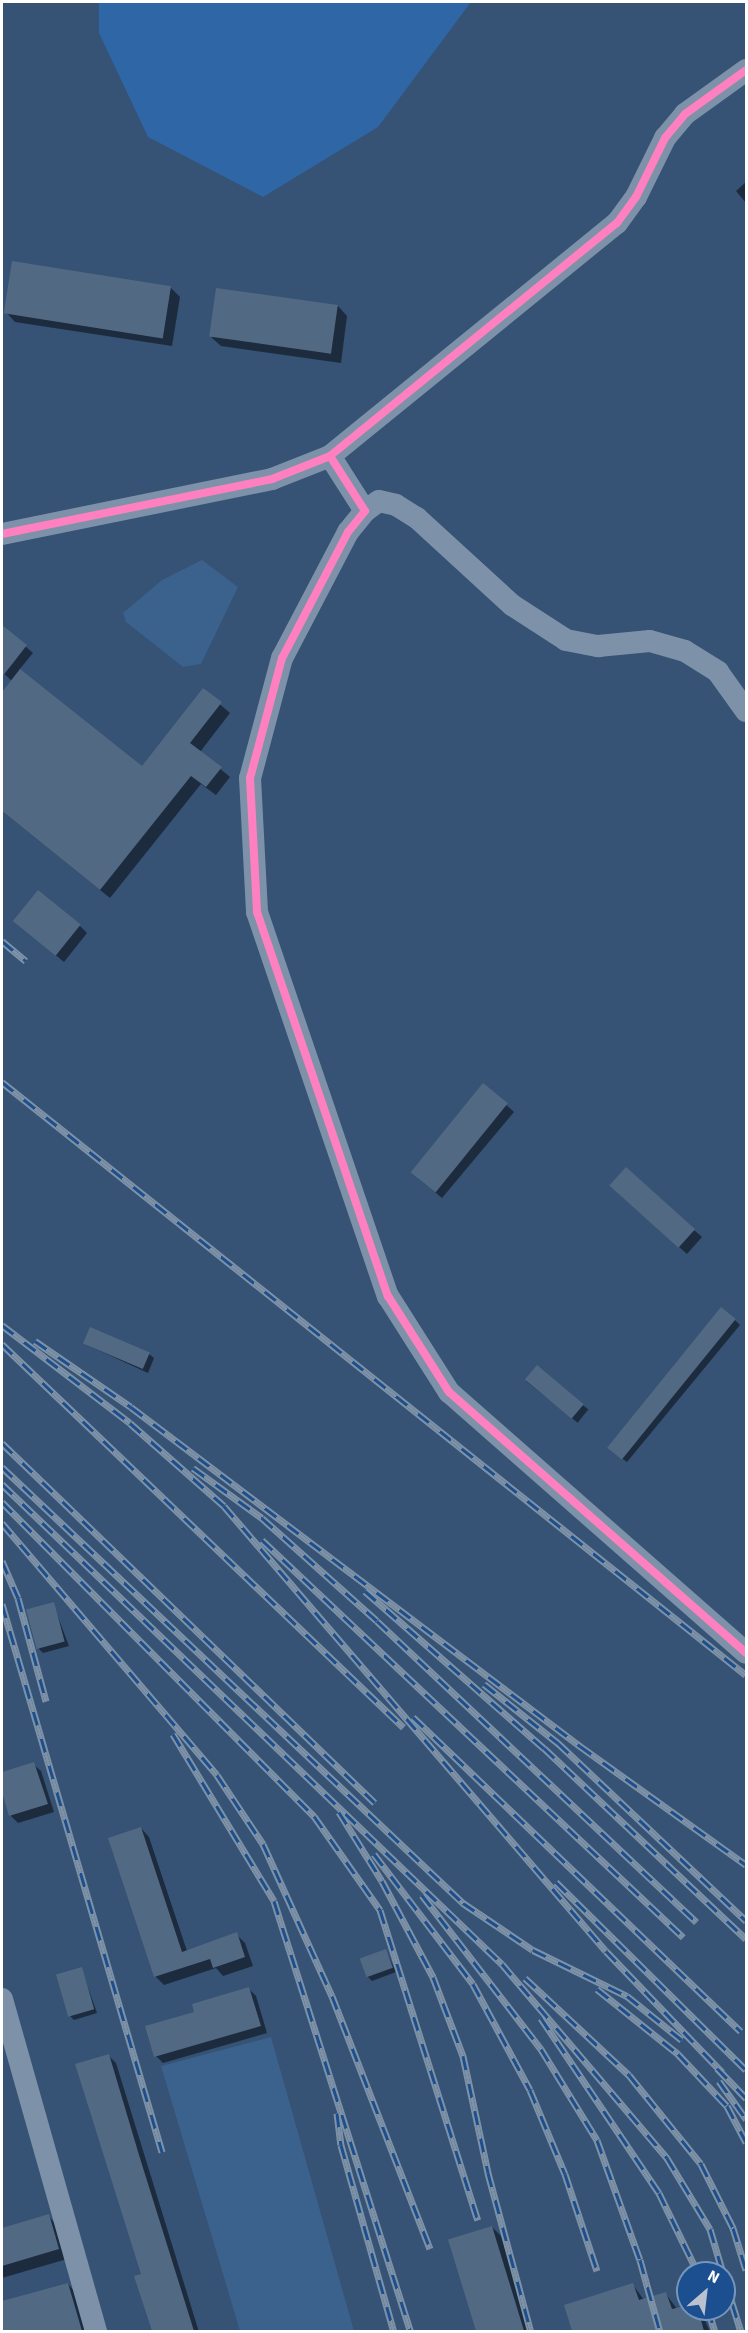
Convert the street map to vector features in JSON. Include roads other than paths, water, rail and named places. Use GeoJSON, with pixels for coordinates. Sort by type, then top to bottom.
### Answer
{"type":"FeatureCollection","features":[{"type":"Feature","properties":{"kind":"street"},"geometry":{"type":"LineString","coordinates":[[2,534],[272,479],[330,456],[617,222],[636,197],[665,138],[685,114],[747,70]]}},
{"type":"Feature","properties":{"kind":"street"},"geometry":{"type":"LineString","coordinates":[[330,456],[364,511]]}},
{"type":"Feature","properties":{"kind":"street"},"geometry":{"type":"LineString","coordinates":[[747,711],[718,672],[685,651],[650,641],[598,646],[566,640],[512,605],[417,518],[396,505],[379,501],[364,511],[348,532],[282,658],[250,778],[257,912],[387,1296],[449,1392],[747,1653]]}},
{"type":"Feature","properties":{"kind":"street"},"geometry":{"type":"LineString","coordinates":[[2,1999],[96,2331]]}},
{"type":"Feature","properties":{"kind":"railway"},"geometry":{"type":"LineString","coordinates":[[2,941],[26,961]]}},
{"type":"Feature","properties":{"kind":"railway"},"geometry":{"type":"LineString","coordinates":[[2,1082],[746,1675]]}},
{"type":"Feature","properties":{"kind":"railway"},"geometry":{"type":"LineString","coordinates":[[2,1325],[130,1423],[224,1506],[606,1951],[722,2072]]}},
{"type":"Feature","properties":{"kind":"railway"},"geometry":{"type":"LineString","coordinates":[[35,1341],[131,1407],[580,1746],[746,1865]]}},
{"type":"Feature","properties":{"kind":"railway"},"geometry":{"type":"LineString","coordinates":[[2,1344],[403,1727]]}},
{"type":"Feature","properties":{"kind":"railway"},"geometry":{"type":"LineString","coordinates":[[2,1443],[375,1803]]}},
{"type":"Feature","properties":{"kind":"railway"},"geometry":{"type":"LineString","coordinates":[[2,1467],[463,1903],[533,1950],[627,1996],[682,2040]]}},
{"type":"Feature","properties":{"kind":"railway"},"geometry":{"type":"LineString","coordinates":[[193,1468],[262,1518],[377,1621],[696,1922]]}},
{"type":"Feature","properties":{"kind":"railway"},"geometry":{"type":"LineString","coordinates":[[2,1484],[502,1964],[667,2158],[710,2229],[719,2261]]}},
{"type":"Feature","properties":{"kind":"railway"},"geometry":{"type":"LineString","coordinates":[[2,1502],[314,1816],[380,1910],[478,2220]]}},
{"type":"Feature","properties":{"kind":"railway"},"geometry":{"type":"LineString","coordinates":[[2,1523],[217,1775],[263,1844],[332,1996],[430,2249]]}},
{"type":"Feature","properties":{"kind":"railway"},"geometry":{"type":"LineString","coordinates":[[262,1540],[683,1937]]}},
{"type":"Feature","properties":{"kind":"railway"},"geometry":{"type":"LineString","coordinates":[[2,1561],[18,1598],[46,1701]]}},
{"type":"Feature","properties":{"kind":"railway"},"geometry":{"type":"LineString","coordinates":[[365,1591],[544,1748],[746,1939]]}},
{"type":"Feature","properties":{"kind":"railway"},"geometry":{"type":"LineString","coordinates":[[2,1604],[162,2152]]}},
{"type":"Feature","properties":{"kind":"railway"},"geometry":{"type":"LineString","coordinates":[[484,1684],[558,1743],[746,1921]]}},
{"type":"Feature","properties":{"kind":"railway"},"geometry":{"type":"LineString","coordinates":[[413,1717],[741,2031]]}},
{"type":"Feature","properties":{"kind":"railway"},"geometry":{"type":"LineString","coordinates":[[173,1734],[274,1901],[411,2332]]}},
{"type":"Feature","properties":{"kind":"railway"},"geometry":{"type":"LineString","coordinates":[[339,1812],[382,1881],[433,1977],[463,2056],[488,2173],[531,2332]]}},
{"type":"Feature","properties":{"kind":"railway"},"geometry":{"type":"LineString","coordinates":[[374,1854],[473,1984],[530,2090],[565,2174],[597,2271]]}},
{"type":"Feature","properties":{"kind":"railway"},"geometry":{"type":"LineString","coordinates":[[556,1882],[746,2070]]}},
{"type":"Feature","properties":{"kind":"railway"},"geometry":{"type":"LineString","coordinates":[[422,1895],[541,2049],[597,2140],[640,2260],[660,2332]]}},
{"type":"Feature","properties":{"kind":"railway"},"geometry":{"type":"LineString","coordinates":[[525,1978],[629,2075],[701,2164],[733,2228],[746,2270]]}},
{"type":"Feature","properties":{"kind":"railway"},"geometry":{"type":"LineString","coordinates":[[597,1989],[678,2054],[727,2106],[746,2142]]}},
{"type":"Feature","properties":{"kind":"railway"},"geometry":{"type":"LineString","coordinates":[[541,2018],[659,2193],[692,2261]]}},
{"type":"Feature","properties":{"kind":"railway"},"geometry":{"type":"LineString","coordinates":[[717,2068],[746,2098]]}},
{"type":"Feature","properties":{"kind":"railway"},"geometry":{"type":"LineString","coordinates":[[719,2081],[746,2119]]}},
{"type":"Feature","properties":{"kind":"railway"},"geometry":{"type":"LineString","coordinates":[[337,2113],[341,2145],[394,2332]]}},
{"type":"Feature","properties":{"kind":"railway"},"geometry":{"type":"LineString","coordinates":[[736,2316],[741,2332]]}},
{"type":"Feature","properties":{"kind":"railway"},"geometry":{"type":"LineString","coordinates":[[712,2321],[715,2332]]}}]}
